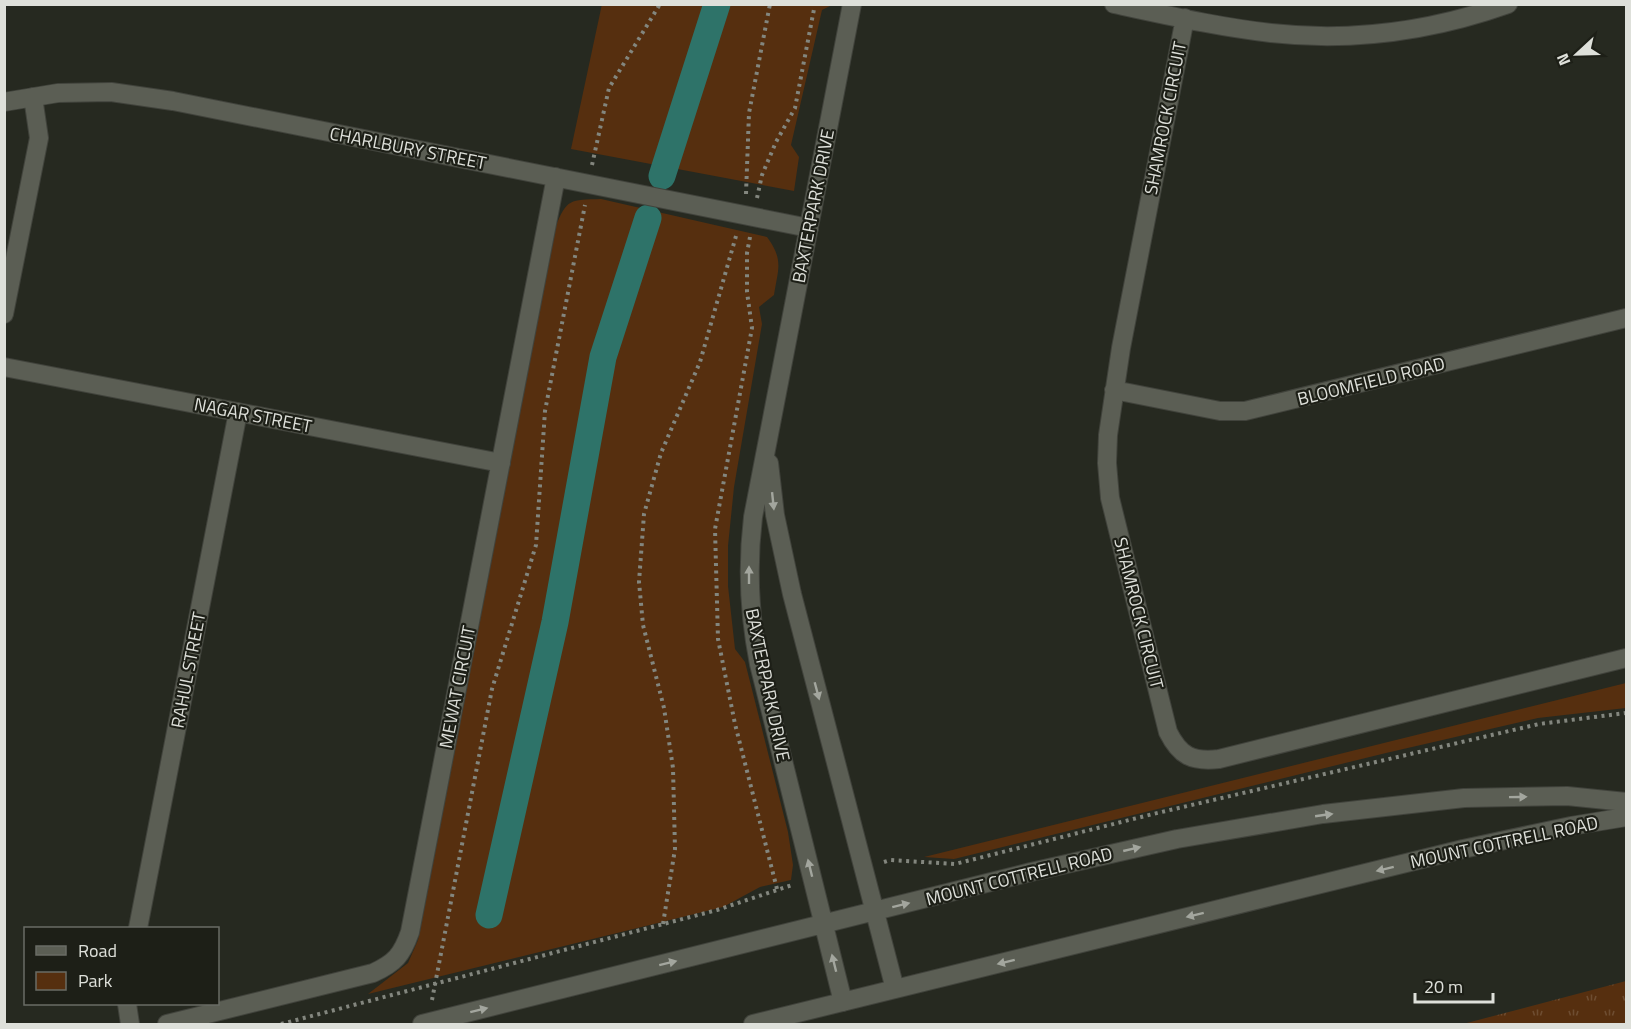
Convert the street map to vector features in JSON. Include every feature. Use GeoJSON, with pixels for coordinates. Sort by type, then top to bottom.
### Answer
{"type":"FeatureCollection","features":[{"type":"Feature","properties":{"kind":"street","name":"BAXTERPARK DRIVE"},"geometry":{"type":"LineString","coordinates":[[843,1002],[759,664],[750,605],[749,548],[767,443],[852,4]]}},
{"type":"Feature","properties":{"kind":"street"},"geometry":{"type":"LineString","coordinates":[[1114,4],[1272,33],[1306,36],[1358,35],[1426,27],[1462,19],[1508,4]]}},
{"type":"Feature","properties":{"kind":"street","name":"SHAMROCK CIRCUIT"},"geometry":{"type":"LineString","coordinates":[[1185,18],[1121,348],[1107,435],[1110,498],[1168,732],[1175,746],[1187,756],[1203,761],[1219,759],[1626,658]]}},
{"type":"Feature","properties":{"kind":"street","name":"CHARLBURY STREET"},"geometry":{"type":"LineString","coordinates":[[4,102],[58,93],[111,92],[173,100],[809,228]]}},
{"type":"Feature","properties":{"kind":"street"},"geometry":{"type":"LineString","coordinates":[[4,314],[39,138],[33,97]]}},
{"type":"Feature","properties":{"kind":"street","name":"MEWAT CIRCUIT"},"geometry":{"type":"LineString","coordinates":[[167,1024],[373,973],[396,960],[405,945],[412,921],[556,177]]}},
{"type":"Feature","properties":{"kind":"street","name":"BLOOMFIELD ROAD"},"geometry":{"type":"LineString","coordinates":[[1114,390],[1220,411],[1245,411],[1626,318]]}},
{"type":"Feature","properties":{"kind":"street","name":"NAGAR STREET"},"geometry":{"type":"LineString","coordinates":[[4,367],[501,463]]}},
{"type":"Feature","properties":{"kind":"street","name":"RAHUL STREET"},"geometry":{"type":"LineString","coordinates":[[138,927],[238,412]]}},
{"type":"Feature","properties":{"kind":"street","name":"BAXTERPARK DRIVE"},"geometry":{"type":"LineString","coordinates":[[767,443],[775,515],[792,594],[895,989]]}},
{"type":"Feature","properties":{"kind":"street","name":"MOUNT COTTRELL ROAD"},"geometry":{"type":"LineString","coordinates":[[425,1024],[1177,839],[1323,814],[1464,798],[1567,796],[1626,802]]}},
{"type":"Feature","properties":{"kind":"street","name":"MOUNT COTTRELL ROAD"},"geometry":{"type":"LineString","coordinates":[[753,1024],[1463,849],[1626,817]]}},
{"type":"Feature","properties":{"kind":"street"},"geometry":{"type":"LineString","coordinates":[[127,1005],[130,1024]]}},
{"type":"Feature","properties":{"kind":"path"},"geometry":{"type":"LineString","coordinates":[[425,1024],[436,982],[492,688],[536,545],[545,411],[609,88],[660,4]]}},
{"type":"Feature","properties":{"kind":"path"},"geometry":{"type":"LineString","coordinates":[[663,924],[675,849],[673,768],[664,708],[643,625],[639,582],[644,514],[661,453],[700,362],[725,278],[747,190],[749,113],[770,4]]}},
{"type":"Feature","properties":{"kind":"path"},"geometry":{"type":"LineString","coordinates":[[864,867],[890,860],[955,864],[1153,814],[1539,724],[1626,713]]}},
{"type":"Feature","properties":{"kind":"path"},"geometry":{"type":"LineString","coordinates":[[281,1024],[717,910],[813,880]]}},
{"type":"Feature","properties":{"kind":"green space"},"geometry":{"type":"Polygon","coordinates":[[[602,4],[832,5],[822,10],[791,145],[799,157],[794,191],[571,149],[602,4]]]}},
{"type":"Feature","properties":{"kind":"green space"},"geometry":{"type":"Polygon","coordinates":[[[601,199],[767,237],[778,259],[774,295],[759,307],[762,324],[734,487],[728,546],[728,586],[735,649],[745,662],[788,832],[793,865],[791,880],[760,887],[723,907],[368,994],[408,963],[418,940],[555,228],[563,211],[571,203],[601,199]]]}},
{"type":"Feature","properties":{"kind":"green space"},"geometry":{"type":"Polygon","coordinates":[[[1626,683],[1626,708],[1538,718],[954,859],[924,857],[1626,683]]]}},
{"type":"Feature","properties":{"kind":"green space"},"geometry":{"type":"Polygon","coordinates":[[[1626,981],[1626,1024],[1463,1024],[1626,981]]]}},
{"type":"Feature","properties":{"kind":"waterway"},"geometry":{"type":"LineString","coordinates":[[662,176],[717,4]]}},
{"type":"Feature","properties":{"kind":"waterway"},"geometry":{"type":"LineString","coordinates":[[489,915],[555,622],[603,357],[648,218]]}}]}
